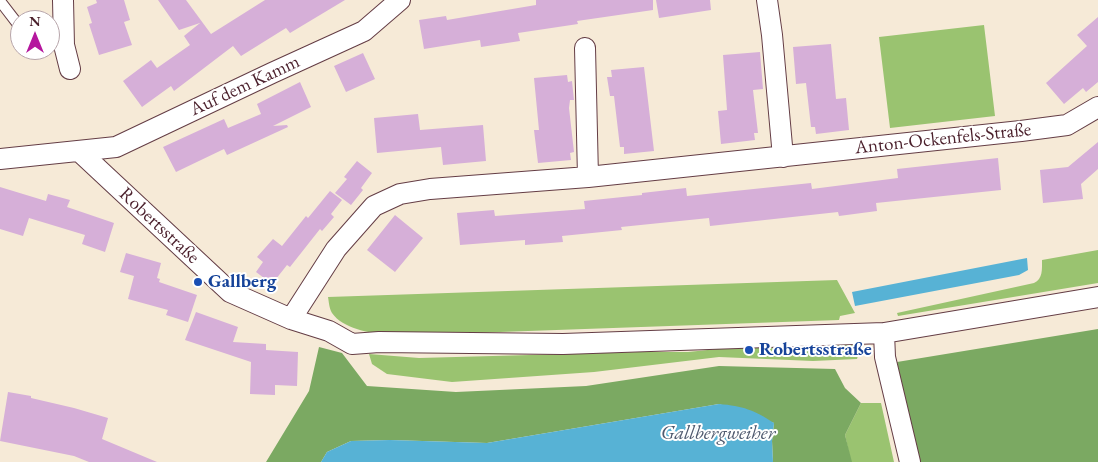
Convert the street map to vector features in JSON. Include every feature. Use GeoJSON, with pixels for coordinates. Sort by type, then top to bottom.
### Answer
{"type":"FeatureCollection","features":[{"type":"Feature","properties":{"kind":"street"},"geometry":{"type":"LineString","coordinates":[[60,22],[63,0]]}},
{"type":"Feature","properties":{"kind":"street","name":"Auf dem Kamm"},"geometry":{"type":"LineString","coordinates":[[0,159],[116,147],[364,31],[400,0]]}},
{"type":"Feature","properties":{"kind":"street"},"geometry":{"type":"LineString","coordinates":[[767,0],[783,157]]}},
{"type":"Feature","properties":{"kind":"street"},"geometry":{"type":"LineString","coordinates":[[585,48],[588,177]]}},
{"type":"Feature","properties":{"kind":"street"},"geometry":{"type":"LineString","coordinates":[[60,49],[70,69]]}},
{"type":"Feature","properties":{"kind":"street","name":"Anton-Ockenfels-Straße"},"geometry":{"type":"LineString","coordinates":[[291,319],[336,249],[374,206],[400,194],[430,189],[588,177],[783,157],[1067,125],[1098,106]]}},
{"type":"Feature","properties":{"kind":"street","name":"Robertsstraße"},"geometry":{"type":"LineString","coordinates":[[80,152],[230,292],[291,319],[329,331],[352,344],[378,342],[563,344],[884,334],[1098,297]]}},
{"type":"Feature","properties":{"kind":"street"},"geometry":{"type":"LineString","coordinates":[[884,334],[885,356],[910,462]]}},
{"type":"Feature","properties":{"kind":"lane"},"geometry":{"type":"LineString","coordinates":[[0,1],[10,14]]}},
{"type":"Feature","properties":{"kind":"green space"},"geometry":{"type":"Polygon","coordinates":[[[984,25],[995,116],[890,128],[879,37],[984,25]]]}},
{"type":"Feature","properties":{"kind":"green space"},"geometry":{"type":"Polygon","coordinates":[[[1098,250],[1098,283],[898,316],[897,313],[1034,283],[1039,279],[1042,270],[1042,260],[1098,250]]]}},
{"type":"Feature","properties":{"kind":"green space"},"geometry":{"type":"Polygon","coordinates":[[[837,280],[855,313],[840,316],[839,320],[387,336],[357,329],[343,323],[332,313],[328,297],[837,280]]]}},
{"type":"Feature","properties":{"kind":"green space"},"geometry":{"type":"Polygon","coordinates":[[[1098,329],[1098,462],[919,462],[897,362],[1098,329]]]}},
{"type":"Feature","properties":{"kind":"green space"},"geometry":{"type":"Polygon","coordinates":[[[862,342],[857,359],[813,361],[719,357],[594,372],[452,382],[387,374],[372,364],[369,354],[419,358],[688,352],[727,348],[862,342]]]}},
{"type":"Feature","properties":{"kind":"green space"},"geometry":{"type":"Polygon","coordinates":[[[319,347],[342,353],[367,386],[456,392],[586,386],[719,366],[835,369],[845,388],[861,403],[845,435],[852,462],[773,462],[772,441],[774,423],[719,404],[487,443],[390,440],[351,441],[327,452],[321,462],[266,462],[309,391],[319,347]]]}},
{"type":"Feature","properties":{"kind":"green space"},"geometry":{"type":"Polygon","coordinates":[[[861,403],[881,403],[894,462],[851,462],[845,435],[861,403]]]}},
{"type":"Feature","properties":{"kind":"water"},"geometry":{"type":"Polygon","coordinates":[[[1027,258],[1028,270],[1019,275],[855,306],[852,292],[1027,258]]]}},
{"type":"Feature","properties":{"kind":"water","name":"Gallbergweiher"},"geometry":{"type":"Polygon","coordinates":[[[719,404],[748,409],[774,423],[772,441],[773,462],[321,462],[327,452],[351,441],[390,440],[487,443],[719,404]]]}},
{"type":"Feature","properties":{"kind":"building"},"geometry":{"type":"Polygon","coordinates":[[[96,0],[124,0],[130,20],[124,22],[132,45],[99,55],[89,24],[92,23],[87,7],[97,3],[96,0]]]}},
{"type":"Feature","properties":{"kind":"building"},"geometry":{"type":"Polygon","coordinates":[[[158,0],[186,0],[211,34],[265,0],[345,0],[290,33],[286,28],[241,56],[233,46],[174,91],[171,86],[142,107],[123,81],[151,60],[157,68],[190,45],[184,36],[200,23],[179,30],[158,0]]]}},
{"type":"Feature","properties":{"kind":"building"},"geometry":{"type":"Polygon","coordinates":[[[536,0],[653,0],[653,10],[577,21],[578,24],[518,33],[520,41],[481,47],[480,40],[424,49],[419,20],[446,16],[447,20],[536,5],[536,0]]]}},
{"type":"Feature","properties":{"kind":"building"},"geometry":{"type":"Polygon","coordinates":[[[656,0],[710,0],[711,10],[659,18],[656,0]]]}},
{"type":"Feature","properties":{"kind":"building"},"geometry":{"type":"Polygon","coordinates":[[[1098,17],[1098,82],[1086,92],[1083,88],[1064,104],[1046,83],[1087,46],[1077,35],[1098,17]]]}},
{"type":"Feature","properties":{"kind":"building"},"geometry":{"type":"Polygon","coordinates":[[[831,44],[836,99],[846,98],[849,130],[816,134],[815,127],[811,127],[806,83],[796,84],[793,47],[831,44]]]}},
{"type":"Feature","properties":{"kind":"building"},"geometry":{"type":"Polygon","coordinates":[[[760,52],[763,89],[753,90],[758,133],[754,133],[755,140],[721,144],[718,111],[727,110],[723,55],[760,52]]]}},
{"type":"Feature","properties":{"kind":"building"},"geometry":{"type":"Polygon","coordinates":[[[363,53],[375,79],[346,92],[334,66],[363,53]]]}},
{"type":"Feature","properties":{"kind":"building"},"geometry":{"type":"Polygon","coordinates":[[[644,67],[654,151],[624,154],[624,147],[620,147],[614,96],[610,96],[607,77],[612,77],[611,70],[644,67]]]}},
{"type":"Feature","properties":{"kind":"building"},"geometry":{"type":"Polygon","coordinates":[[[567,75],[568,82],[572,81],[574,100],[570,100],[569,108],[574,152],[570,153],[571,160],[538,163],[534,130],[539,130],[534,78],[567,75]]]}},
{"type":"Feature","properties":{"kind":"building"},"geometry":{"type":"Polygon","coordinates":[[[300,82],[311,107],[273,126],[287,125],[288,127],[227,155],[224,149],[176,172],[163,147],[224,119],[228,128],[261,114],[257,104],[300,82]]]}},
{"type":"Feature","properties":{"kind":"building"},"geometry":{"type":"Polygon","coordinates":[[[418,114],[420,130],[483,125],[486,161],[443,165],[441,147],[377,153],[374,118],[418,114]]]}},
{"type":"Feature","properties":{"kind":"building"},"geometry":{"type":"Polygon","coordinates":[[[1098,142],[1098,169],[1081,184],[1083,199],[1043,203],[1040,170],[1068,167],[1098,142]]]}},
{"type":"Feature","properties":{"kind":"building"},"geometry":{"type":"Polygon","coordinates":[[[998,158],[1001,190],[876,203],[877,211],[839,216],[838,212],[710,226],[709,218],[621,227],[622,230],[562,236],[563,242],[525,245],[525,240],[460,245],[457,213],[494,210],[495,216],[585,209],[584,201],[686,188],[687,196],[811,183],[812,189],[898,178],[897,169],[998,158]]]}},
{"type":"Feature","properties":{"kind":"building"},"geometry":{"type":"Polygon","coordinates":[[[357,161],[372,173],[361,188],[363,190],[351,205],[335,193],[347,179],[344,177],[357,161]]]}},
{"type":"Feature","properties":{"kind":"building"},"geometry":{"type":"Polygon","coordinates":[[[0,187],[46,201],[48,194],[70,200],[67,207],[114,223],[105,252],[82,244],[85,235],[29,218],[23,236],[0,229],[0,187]]]}},
{"type":"Feature","properties":{"kind":"building"},"geometry":{"type":"Polygon","coordinates":[[[330,191],[342,200],[331,214],[334,217],[322,231],[320,229],[290,267],[287,265],[272,284],[256,272],[263,262],[257,257],[273,239],[282,246],[306,216],[308,218],[330,191]]]}},
{"type":"Feature","properties":{"kind":"building"},"geometry":{"type":"Polygon","coordinates":[[[395,215],[423,238],[395,272],[367,250],[395,215]]]}},
{"type":"Feature","properties":{"kind":"building"},"geometry":{"type":"Polygon","coordinates":[[[126,253],[161,263],[157,278],[160,279],[159,282],[197,295],[188,322],[166,315],[168,310],[128,299],[134,276],[120,272],[126,253]]]}},
{"type":"Feature","properties":{"kind":"building"},"geometry":{"type":"Polygon","coordinates":[[[196,312],[238,327],[233,342],[266,344],[266,350],[298,352],[297,386],[275,385],[275,395],[250,394],[251,362],[185,340],[196,312]]]}},
{"type":"Feature","properties":{"kind":"building"},"geometry":{"type":"Polygon","coordinates":[[[8,392],[31,396],[31,398],[108,418],[102,439],[157,462],[89,462],[74,456],[0,441],[8,392]]]}},
{"type":"Feature","properties":{"kind":"place","name":"Gallberg"},"geometry":{"type":"Point","coordinates":[198,282]}},
{"type":"Feature","properties":{"kind":"place","name":"Robertsstraße"},"geometry":{"type":"Point","coordinates":[749,350]}}]}
